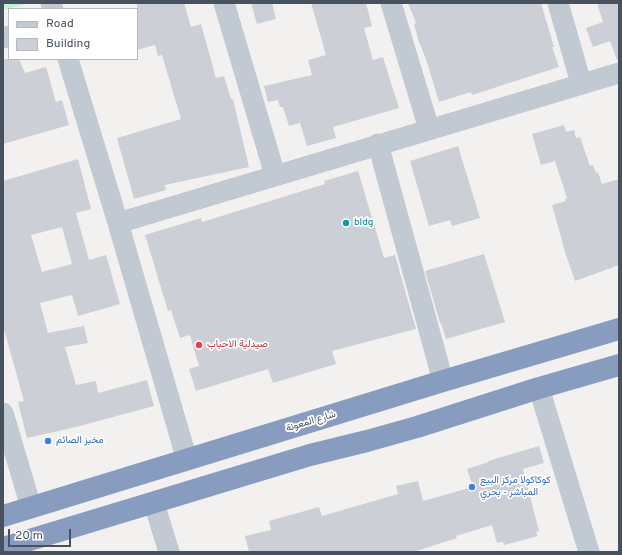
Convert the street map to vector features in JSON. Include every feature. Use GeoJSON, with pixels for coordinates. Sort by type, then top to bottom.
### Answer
{"type":"FeatureCollection","features":[{"type":"Feature","properties":{"kind":"highway","name":"شارع المعونة"},"geometry":{"type":"LineString","coordinates":[[3,516],[443,381],[619,329]]}},
{"type":"Feature","properties":{"kind":"highway"},"geometry":{"type":"LineString","coordinates":[[3,548],[310,455],[417,427],[539,388],[619,365]]}},
{"type":"Feature","properties":{"kind":"street"},"geometry":{"type":"LineString","coordinates":[[224,3],[275,175]]}},
{"type":"Feature","properties":{"kind":"street"},"geometry":{"type":"LineString","coordinates":[[392,3],[429,129]]}},
{"type":"Feature","properties":{"kind":"street"},"geometry":{"type":"LineString","coordinates":[[558,3],[581,83]]}},
{"type":"Feature","properties":{"kind":"street"},"geometry":{"type":"LineString","coordinates":[[68,60],[118,223],[187,460]]}},
{"type":"Feature","properties":{"kind":"street"},"geometry":{"type":"LineString","coordinates":[[118,223],[581,83],[619,73]]}},
{"type":"Feature","properties":{"kind":"street"},"geometry":{"type":"LineString","coordinates":[[378,144],[443,381]]}},
{"type":"Feature","properties":{"kind":"street"},"geometry":{"type":"LineString","coordinates":[[539,388],[589,552]]}},
{"type":"Feature","properties":{"kind":"street"},"geometry":{"type":"LineString","coordinates":[[3,413],[31,507]]}},
{"type":"Feature","properties":{"kind":"street"},"geometry":{"type":"LineString","coordinates":[[154,503],[169,552]]}},
{"type":"Feature","properties":{"kind":"green space"},"geometry":{"type":"Polygon","coordinates":[[[3,3],[30,3],[8,8],[3,10],[3,3]]]}},
{"type":"Feature","properties":{"kind":"building"},"geometry":{"type":"Polygon","coordinates":[[[137,3],[184,3],[191,27],[201,24],[216,78],[224,76],[231,99],[233,99],[249,167],[165,185],[166,190],[134,199],[117,138],[181,119],[162,55],[158,56],[155,45],[138,50],[137,3]]]}},
{"type":"Feature","properties":{"kind":"building"},"geometry":{"type":"Polygon","coordinates":[[[251,3],[272,3],[276,19],[257,24],[251,3]]]}},
{"type":"Feature","properties":{"kind":"building"},"geometry":{"type":"Polygon","coordinates":[[[311,3],[366,3],[372,26],[364,28],[373,60],[383,57],[399,108],[333,127],[336,138],[307,146],[300,123],[289,126],[283,107],[280,107],[278,100],[268,102],[264,86],[312,75],[308,60],[326,55],[311,3]]]}},
{"type":"Feature","properties":{"kind":"building"},"geometry":{"type":"Polygon","coordinates":[[[408,3],[541,3],[554,47],[552,47],[559,67],[472,95],[471,92],[439,102],[426,59],[419,42],[414,24],[416,23],[408,3]]]}},
{"type":"Feature","properties":{"kind":"building"},"geometry":{"type":"Polygon","coordinates":[[[597,3],[619,3],[619,59],[617,60],[610,41],[593,47],[586,28],[603,22],[597,3]]]}},
{"type":"Feature","properties":{"kind":"building"},"geometry":{"type":"Polygon","coordinates":[[[3,59],[19,60],[25,73],[46,67],[56,102],[62,100],[69,125],[3,144],[3,59]]]}},
{"type":"Feature","properties":{"kind":"building"},"geometry":{"type":"Polygon","coordinates":[[[564,125],[566,132],[574,130],[576,138],[580,137],[590,166],[593,165],[596,173],[598,172],[602,184],[619,179],[619,265],[575,281],[552,205],[566,201],[565,199],[567,198],[555,161],[541,165],[532,134],[564,125]]]}},
{"type":"Feature","properties":{"kind":"building"},"geometry":{"type":"Polygon","coordinates":[[[458,146],[480,218],[452,226],[450,220],[429,226],[410,161],[458,146]]]}},
{"type":"Feature","properties":{"kind":"building"},"geometry":{"type":"Polygon","coordinates":[[[78,159],[91,209],[76,213],[89,260],[106,255],[120,304],[78,316],[72,295],[40,303],[48,333],[84,326],[88,343],[65,347],[76,385],[96,381],[98,393],[147,380],[154,406],[76,427],[27,438],[18,402],[24,401],[3,326],[3,181],[78,159]],[[62,227],[31,235],[42,272],[72,264],[62,227]]]}},
{"type":"Feature","properties":{"kind":"building"},"geometry":{"type":"Polygon","coordinates":[[[358,171],[384,258],[395,255],[416,329],[332,351],[336,364],[273,383],[268,369],[196,391],[189,369],[199,366],[190,335],[180,338],[171,310],[168,311],[145,235],[201,218],[202,222],[325,184],[324,181],[358,171]]]}},
{"type":"Feature","properties":{"kind":"building"},"geometry":{"type":"Polygon","coordinates":[[[484,254],[505,322],[446,339],[425,271],[484,254]]]}},
{"type":"Feature","properties":{"kind":"building"},"geometry":{"type":"Polygon","coordinates":[[[539,446],[544,463],[523,469],[539,531],[536,532],[538,536],[504,545],[503,542],[497,543],[492,525],[456,536],[457,538],[413,552],[249,552],[245,536],[271,530],[269,521],[319,507],[322,516],[398,494],[396,486],[418,481],[423,501],[473,487],[467,469],[489,462],[488,461],[539,446]]]}},
{"type":"Feature","properties":{"kind":"place","name":"bldg"},"geometry":{"type":"Point","coordinates":[346,223]}},
{"type":"Feature","properties":{"kind":"place","name":"صيدلية الاحباب"},"geometry":{"type":"Point","coordinates":[199,345]}},
{"type":"Feature","properties":{"kind":"place","name":"مخبز الصائم"},"geometry":{"type":"Point","coordinates":[48,441]}},
{"type":"Feature","properties":{"kind":"place","name":"كوكاكولا مركز البيع المباشر - بحري"},"geometry":{"type":"Point","coordinates":[472,487]}}]}
